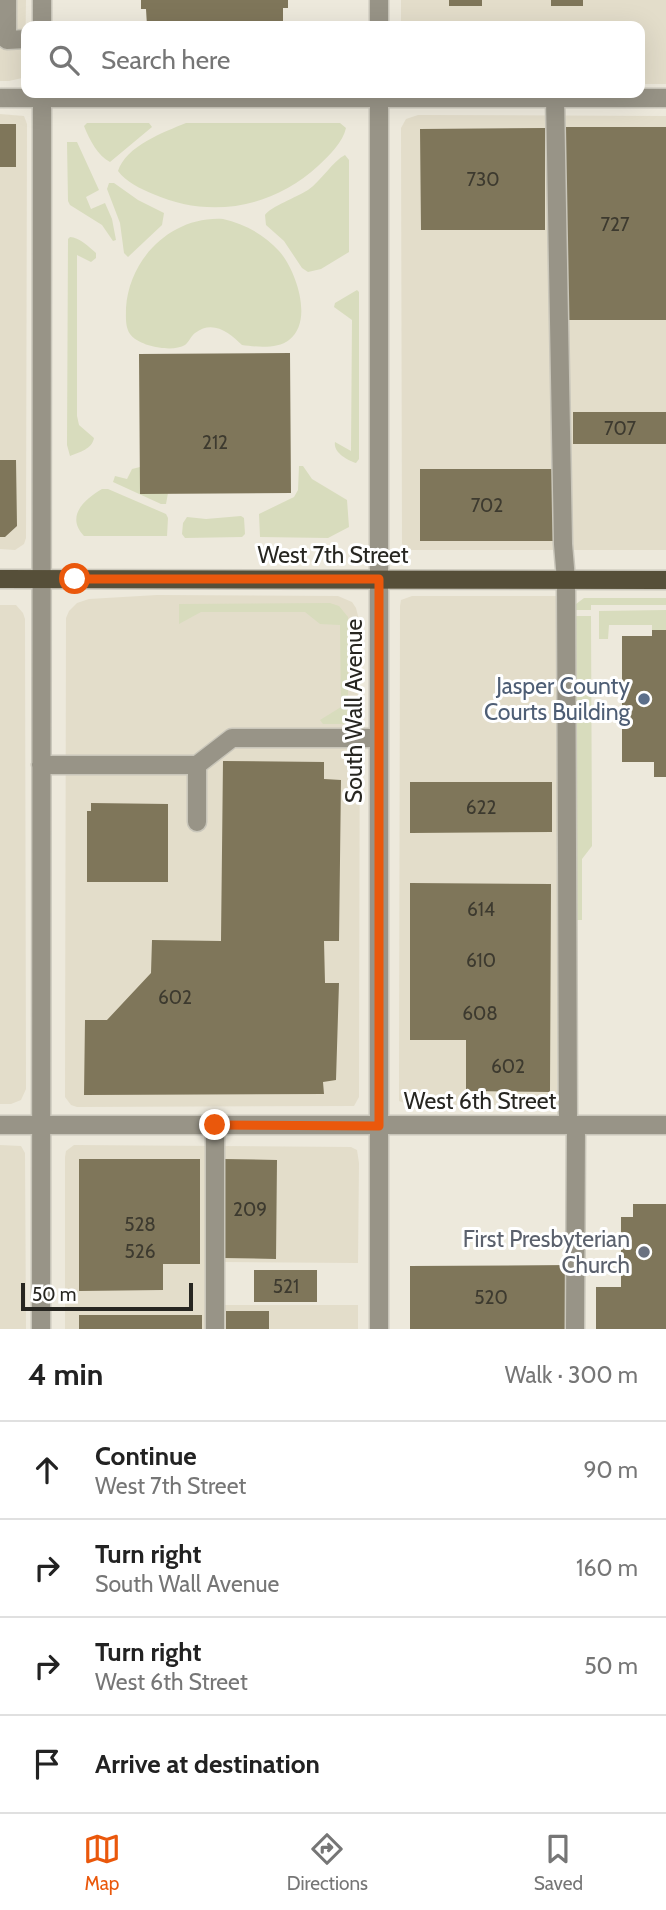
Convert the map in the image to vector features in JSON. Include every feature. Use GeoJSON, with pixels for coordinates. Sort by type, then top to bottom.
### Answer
{"type":"FeatureCollection","features":[{"type":"Feature","properties":{"kind":"main road","name":"West 7th Street"},"geometry":{"type":"LineString","coordinates":[[0,579],[666,580]]}},
{"type":"Feature","properties":{"kind":"street"},"geometry":{"type":"LineString","coordinates":[[7,0],[3,21],[7,40],[21,39]]}},
{"type":"Feature","properties":{"kind":"street"},"geometry":{"type":"LineString","coordinates":[[42,0],[42,21]]}},
{"type":"Feature","properties":{"kind":"street"},"geometry":{"type":"LineString","coordinates":[[379,0],[379,21]]}},
{"type":"Feature","properties":{"kind":"street"},"geometry":{"type":"LineString","coordinates":[[0,98],[21,96]]}},
{"type":"Feature","properties":{"kind":"street"},"geometry":{"type":"LineString","coordinates":[[41,1329],[42,98]]}},
{"type":"Feature","properties":{"kind":"street","name":"South Wall Avenue"},"geometry":{"type":"LineString","coordinates":[[379,98],[379,1329]]}},
{"type":"Feature","properties":{"kind":"street"},"geometry":{"type":"LineString","coordinates":[[575,1329],[566,580],[555,98],[666,98]]}},
{"type":"Feature","properties":{"kind":"street"},"geometry":{"type":"LineString","coordinates":[[41,765],[197,765],[232,738],[379,738]]}},
{"type":"Feature","properties":{"kind":"street"},"geometry":{"type":"LineString","coordinates":[[197,765],[197,822]]}},
{"type":"Feature","properties":{"kind":"street","name":"West 6th Street"},"geometry":{"type":"LineString","coordinates":[[0,1125],[666,1125]]}},
{"type":"Feature","properties":{"kind":"street"},"geometry":{"type":"LineString","coordinates":[[215,1125],[215,1329]]}},
{"type":"Feature","properties":{"kind":"shaded area"},"geometry":{"type":"Polygon","coordinates":[[[0,0],[26,0],[26,21],[21,21],[21,78],[0,81],[0,0]]]}},
{"type":"Feature","properties":{"kind":"shaded area"},"geometry":{"type":"Polygon","coordinates":[[[401,0],[666,0],[666,84],[645,84],[645,21],[401,21],[401,0]]]}},
{"type":"Feature","properties":{"kind":"shaded area"},"geometry":{"type":"Polygon","coordinates":[[[0,114],[24,116],[27,124],[26,538],[24,544],[15,550],[0,549],[0,114]]]}},
{"type":"Feature","properties":{"kind":"shaded area"},"geometry":{"type":"Polygon","coordinates":[[[418,115],[666,116],[666,550],[411,550],[402,544],[401,128],[406,119],[418,115]]]}},
{"type":"Feature","properties":{"kind":"shaded area"},"geometry":{"type":"Polygon","coordinates":[[[157,595],[338,596],[352,602],[356,608],[360,624],[359,1097],[354,1106],[77,1107],[71,1105],[65,1097],[66,618],[77,603],[89,599],[157,595]]]}},
{"type":"Feature","properties":{"kind":"shaded area"},"geometry":{"type":"Polygon","coordinates":[[[412,596],[557,596],[557,1105],[409,1105],[399,1101],[400,606],[401,600],[412,596]]]}},
{"type":"Feature","properties":{"kind":"shaded area"},"geometry":{"type":"Polygon","coordinates":[[[0,605],[16,605],[25,619],[26,1089],[21,1100],[11,1104],[0,1104],[0,605]]]}},
{"type":"Feature","properties":{"kind":"shaded area"},"geometry":{"type":"Polygon","coordinates":[[[0,1145],[21,1146],[25,1153],[26,1329],[0,1329],[0,1145]]]}},
{"type":"Feature","properties":{"kind":"shaded area"},"geometry":{"type":"Polygon","coordinates":[[[74,1145],[351,1147],[357,1150],[358,1263],[223,1262],[222,1305],[358,1305],[358,1329],[65,1329],[65,1157],[66,1151],[74,1145]]]}},
{"type":"Feature","properties":{"kind":"green space"},"geometry":{"type":"Polygon","coordinates":[[[87,123],[149,123],[152,127],[110,162],[91,142],[84,126],[87,123]]]}},
{"type":"Feature","properties":{"kind":"green space"},"geometry":{"type":"Polygon","coordinates":[[[186,123],[340,123],[346,128],[331,153],[300,180],[281,192],[240,205],[196,206],[174,202],[139,187],[125,179],[118,171],[122,162],[137,147],[186,123]]]}},
{"type":"Feature","properties":{"kind":"green space"},"geometry":{"type":"Polygon","coordinates":[[[67,142],[77,142],[99,190],[86,197],[91,209],[105,203],[112,219],[116,240],[113,241],[102,225],[70,205],[68,201],[67,142]]]}},
{"type":"Feature","properties":{"kind":"green space"},"geometry":{"type":"Polygon","coordinates":[[[345,155],[349,160],[349,252],[321,269],[308,272],[302,268],[284,241],[266,225],[265,215],[278,205],[308,190],[345,155]]]}},
{"type":"Feature","properties":{"kind":"green space"},"geometry":{"type":"Polygon","coordinates":[[[109,183],[114,183],[138,200],[164,213],[162,225],[128,257],[124,253],[120,223],[107,189],[109,183]]]}},
{"type":"Feature","properties":{"kind":"green space"},"geometry":{"type":"Polygon","coordinates":[[[223,219],[260,235],[279,251],[285,260],[300,295],[300,321],[296,332],[284,343],[267,347],[242,345],[227,332],[215,327],[202,329],[185,345],[172,348],[147,345],[134,338],[127,328],[126,308],[135,273],[145,257],[156,244],[187,225],[204,220],[223,219]]]}},
{"type":"Feature","properties":{"kind":"green space"},"geometry":{"type":"Polygon","coordinates":[[[70,237],[87,245],[96,253],[96,258],[91,262],[77,255],[77,416],[79,425],[94,438],[88,447],[70,456],[67,445],[70,237]]]}},
{"type":"Feature","properties":{"kind":"green space"},"geometry":{"type":"Polygon","coordinates":[[[357,290],[359,459],[356,463],[341,455],[335,446],[335,442],[351,451],[352,320],[334,307],[335,303],[357,290]]]}},
{"type":"Feature","properties":{"kind":"green space"},"geometry":{"type":"Polygon","coordinates":[[[299,466],[303,466],[312,479],[347,500],[349,527],[328,538],[260,537],[259,514],[294,497],[298,490],[299,466]]]}},
{"type":"Feature","properties":{"kind":"green space"},"geometry":{"type":"Polygon","coordinates":[[[140,467],[168,493],[166,504],[113,482],[115,476],[127,479],[132,469],[140,467]]]}},
{"type":"Feature","properties":{"kind":"green space"},"geometry":{"type":"Polygon","coordinates":[[[102,489],[108,489],[166,514],[167,536],[84,536],[76,522],[77,515],[84,503],[102,489]]]}},
{"type":"Feature","properties":{"kind":"green space"},"geometry":{"type":"Polygon","coordinates":[[[187,517],[206,519],[244,518],[245,534],[242,537],[185,538],[182,534],[183,523],[187,517]]]}},
{"type":"Feature","properties":{"kind":"green space"},"geometry":{"type":"Polygon","coordinates":[[[584,598],[666,598],[666,605],[591,605],[591,610],[574,610],[576,604],[584,598]]]}},
{"type":"Feature","properties":{"kind":"green space"},"geometry":{"type":"Polygon","coordinates":[[[330,603],[339,606],[348,617],[348,724],[323,724],[320,720],[341,707],[340,625],[320,624],[305,612],[201,612],[179,624],[179,604],[330,603]]]}},
{"type":"Feature","properties":{"kind":"green space"},"geometry":{"type":"Polygon","coordinates":[[[666,610],[666,630],[652,630],[652,625],[609,625],[608,639],[599,639],[599,611],[666,610]]]}},
{"type":"Feature","properties":{"kind":"green space"},"geometry":{"type":"Polygon","coordinates":[[[574,616],[591,616],[592,846],[582,859],[582,920],[573,920],[574,616]]]}},
{"type":"Feature","properties":{"kind":"building"},"geometry":{"type":"Polygon","coordinates":[[[141,0],[288,0],[288,8],[283,8],[283,21],[147,21],[146,9],[141,9],[141,0]]]}},
{"type":"Feature","properties":{"kind":"building"},"geometry":{"type":"Polygon","coordinates":[[[449,0],[482,0],[482,6],[449,6],[449,0]]]}},
{"type":"Feature","properties":{"kind":"building"},"geometry":{"type":"Polygon","coordinates":[[[551,0],[583,0],[583,6],[551,6],[551,0]]]}},
{"type":"Feature","properties":{"kind":"building"},"geometry":{"type":"Polygon","coordinates":[[[0,124],[16,124],[16,167],[0,167],[0,124]]]}},
{"type":"Feature","properties":{"kind":"building"},"geometry":{"type":"Polygon","coordinates":[[[564,127],[666,127],[666,320],[565,320],[564,127]]]}},
{"type":"Feature","properties":{"kind":"building"},"geometry":{"type":"Polygon","coordinates":[[[545,128],[545,230],[421,230],[420,129],[545,128]]]}},
{"type":"Feature","properties":{"kind":"building"},"geometry":{"type":"Polygon","coordinates":[[[290,353],[291,493],[140,494],[139,354],[290,353]]]}},
{"type":"Feature","properties":{"kind":"building"},"geometry":{"type":"Polygon","coordinates":[[[573,412],[666,412],[666,444],[573,444],[573,412]]]}},
{"type":"Feature","properties":{"kind":"building"},"geometry":{"type":"Polygon","coordinates":[[[0,460],[16,460],[17,526],[5,537],[0,537],[0,460]]]}},
{"type":"Feature","properties":{"kind":"building"},"geometry":{"type":"Polygon","coordinates":[[[420,469],[555,469],[554,541],[420,541],[420,469]]]}},
{"type":"Feature","properties":{"kind":"building","name":"Jasper County Courts Building"},"geometry":{"type":"Polygon","coordinates":[[[652,630],[666,630],[666,777],[654,777],[654,762],[622,762],[622,636],[652,636],[652,630]]]}},
{"type":"Feature","properties":{"kind":"building"},"geometry":{"type":"Polygon","coordinates":[[[223,761],[324,762],[324,779],[341,780],[339,941],[324,941],[325,983],[339,983],[336,1080],[323,1082],[324,1094],[84,1095],[85,1020],[107,1020],[151,973],[152,940],[221,941],[223,761]]]}},
{"type":"Feature","properties":{"kind":"building"},"geometry":{"type":"Polygon","coordinates":[[[410,782],[552,782],[552,832],[410,833],[410,782]]]}},
{"type":"Feature","properties":{"kind":"building"},"geometry":{"type":"Polygon","coordinates":[[[91,803],[168,804],[168,882],[87,882],[87,811],[91,811],[91,803]]]}},
{"type":"Feature","properties":{"kind":"building"},"geometry":{"type":"Polygon","coordinates":[[[410,883],[551,884],[550,1092],[466,1091],[466,1040],[410,1040],[410,883]]]}},
{"type":"Feature","properties":{"kind":"building"},"geometry":{"type":"Polygon","coordinates":[[[79,1159],[200,1159],[200,1264],[163,1264],[163,1290],[79,1291],[79,1159]]]}},
{"type":"Feature","properties":{"kind":"building"},"geometry":{"type":"Polygon","coordinates":[[[224,1159],[277,1160],[276,1259],[223,1258],[224,1159]]]}},
{"type":"Feature","properties":{"kind":"building","name":"First Presbyterian Church"},"geometry":{"type":"Polygon","coordinates":[[[633,1204],[666,1204],[666,1329],[596,1329],[596,1287],[621,1287],[621,1217],[633,1217],[633,1204]]]}},
{"type":"Feature","properties":{"kind":"building"},"geometry":{"type":"Polygon","coordinates":[[[571,1265],[571,1329],[410,1329],[410,1266],[571,1265]]]}},
{"type":"Feature","properties":{"kind":"building"},"geometry":{"type":"Polygon","coordinates":[[[254,1270],[317,1270],[317,1302],[254,1302],[254,1270]]]}},
{"type":"Feature","properties":{"kind":"building"},"geometry":{"type":"Polygon","coordinates":[[[226,1311],[269,1311],[269,1329],[226,1329],[226,1311]]]}},
{"type":"Feature","properties":{"kind":"building"},"geometry":{"type":"Polygon","coordinates":[[[79,1315],[202,1315],[202,1329],[79,1329],[79,1315]]]}},
{"type":"Feature","properties":{"kind":"place","name":"Jasper County Courts Building"},"geometry":{"type":"Point","coordinates":[644,699]}},
{"type":"Feature","properties":{"kind":"place","name":"First Presbyterian Church"},"geometry":{"type":"Point","coordinates":[644,1252]}},
{"type":"Feature","properties":{"kind":"route"},"geometry":{"type":"LineString","coordinates":[[75,579],[379,579],[379,1126],[215,1125]]}}]}
